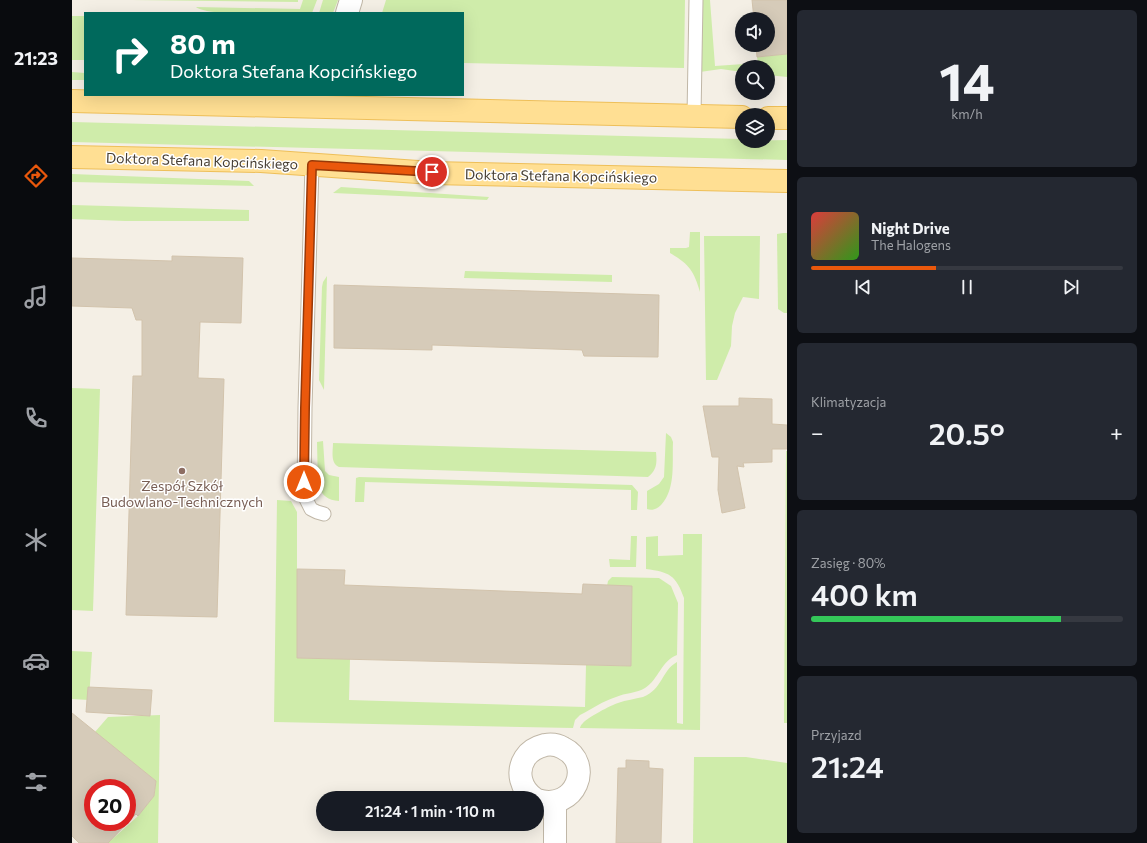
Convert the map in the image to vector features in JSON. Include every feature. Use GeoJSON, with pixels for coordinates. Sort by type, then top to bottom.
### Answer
{"type":"FeatureCollection","features":[{"type":"Feature","properties":{"kind":"main road"},"geometry":{"type":"LineString","coordinates":[[72,101],[325,101],[735,117]]}},
{"type":"Feature","properties":{"kind":"main road"},"geometry":{"type":"LineString","coordinates":[[775,118],[787,118]]}},
{"type":"Feature","properties":{"kind":"main road","name":"Doktora Stefana Kopcińskiego"},"geometry":{"type":"LineString","coordinates":[[72,157],[261,161],[432,172],[787,181]]}},
{"type":"Feature","properties":{"kind":"street"},"geometry":{"type":"LineString","coordinates":[[347,12],[351,0]]}},
{"type":"Feature","properties":{"kind":"street"},"geometry":{"type":"LineString","coordinates":[[527,791],[523,786],[520,777],[524,758],[539,746],[549,744],[567,750],[573,757],[579,775],[572,793],[564,799],[546,801],[555,843]]}},
{"type":"Feature","properties":{"kind":"lane"},"geometry":{"type":"LineString","coordinates":[[694,116],[696,0]]}},
{"type":"Feature","properties":{"kind":"lane"},"geometry":{"type":"LineString","coordinates":[[312,165],[304,495],[311,509],[324,514]]}},
{"type":"Feature","properties":{"kind":"green space"},"geometry":{"type":"Polygon","coordinates":[[[132,0],[298,0],[298,2],[132,0]]]}},
{"type":"Feature","properties":{"kind":"green space"},"geometry":{"type":"Polygon","coordinates":[[[303,0],[317,0],[312,12],[216,12],[203,10],[196,7],[300,9],[303,0]]]}},
{"type":"Feature","properties":{"kind":"green space"},"geometry":{"type":"Polygon","coordinates":[[[323,0],[338,0],[333,12],[319,12],[323,0]]]}},
{"type":"Feature","properties":{"kind":"green space"},"geometry":{"type":"Polygon","coordinates":[[[386,0],[685,0],[684,68],[464,63],[464,12],[382,12],[386,0]]]}},
{"type":"Feature","properties":{"kind":"green space"},"geometry":{"type":"Polygon","coordinates":[[[703,0],[710,0],[715,66],[735,65],[735,71],[721,69],[700,72],[703,0]]]}},
{"type":"Feature","properties":{"kind":"green space"},"geometry":{"type":"Polygon","coordinates":[[[72,16],[84,16],[84,60],[72,60],[72,16]]]}},
{"type":"Feature","properties":{"kind":"green space"},"geometry":{"type":"Polygon","coordinates":[[[787,54],[787,77],[775,76],[775,60],[758,60],[757,57],[787,54]]]}},
{"type":"Feature","properties":{"kind":"green space"},"geometry":{"type":"Polygon","coordinates":[[[72,72],[84,73],[84,80],[72,80],[72,72]]]}},
{"type":"Feature","properties":{"kind":"green space"},"geometry":{"type":"Polygon","coordinates":[[[72,122],[735,139],[735,148],[775,148],[775,140],[787,140],[787,160],[72,142],[72,122]]]}},
{"type":"Feature","properties":{"kind":"green space"},"geometry":{"type":"Polygon","coordinates":[[[72,174],[249,181],[254,186],[72,182],[72,174]]]}},
{"type":"Feature","properties":{"kind":"green space"},"geometry":{"type":"Polygon","coordinates":[[[341,187],[489,197],[487,200],[333,193],[341,187]]]}},
{"type":"Feature","properties":{"kind":"green space"},"geometry":{"type":"Polygon","coordinates":[[[72,205],[249,210],[249,221],[125,221],[72,219],[72,205]]]}},
{"type":"Feature","properties":{"kind":"green space"},"geometry":{"type":"Polygon","coordinates":[[[690,232],[700,232],[700,292],[690,269],[682,261],[670,253],[670,248],[689,247],[690,232]]]}},
{"type":"Feature","properties":{"kind":"green space"},"geometry":{"type":"Polygon","coordinates":[[[787,233],[787,313],[784,313],[778,309],[777,234],[787,233]]]}},
{"type":"Feature","properties":{"kind":"green space"},"geometry":{"type":"Polygon","coordinates":[[[704,236],[760,236],[759,299],[743,297],[735,313],[732,326],[731,346],[717,380],[706,380],[704,236]]]}},
{"type":"Feature","properties":{"kind":"green space"},"geometry":{"type":"Polygon","coordinates":[[[465,271],[612,275],[612,282],[464,278],[465,271]]]}},
{"type":"Feature","properties":{"kind":"green space"},"geometry":{"type":"Polygon","coordinates":[[[327,276],[324,390],[319,380],[322,287],[327,276]]]}},
{"type":"Feature","properties":{"kind":"green space"},"geometry":{"type":"Polygon","coordinates":[[[72,388],[100,389],[93,611],[72,610],[72,388]]]}},
{"type":"Feature","properties":{"kind":"green space"},"geometry":{"type":"Polygon","coordinates":[[[666,433],[671,437],[673,442],[671,484],[666,499],[661,505],[658,508],[649,510],[647,509],[647,491],[659,484],[664,477],[666,433]]]}},
{"type":"Feature","properties":{"kind":"green space"},"geometry":{"type":"Polygon","coordinates":[[[323,441],[325,471],[329,475],[339,477],[339,501],[326,497],[321,492],[318,485],[317,442],[323,441]]]}},
{"type":"Feature","properties":{"kind":"green space"},"geometry":{"type":"Polygon","coordinates":[[[333,443],[656,452],[656,463],[655,469],[648,477],[339,467],[333,460],[333,443]]]}},
{"type":"Feature","properties":{"kind":"green space"},"geometry":{"type":"Polygon","coordinates":[[[786,451],[787,723],[784,723],[786,451]]]}},
{"type":"Feature","properties":{"kind":"green space"},"geometry":{"type":"Polygon","coordinates":[[[356,478],[632,485],[638,492],[637,510],[631,510],[631,490],[365,482],[364,502],[355,502],[356,478]]]}},
{"type":"Feature","properties":{"kind":"green space"},"geometry":{"type":"Polygon","coordinates":[[[277,500],[291,501],[297,512],[297,658],[350,659],[349,700],[585,707],[586,665],[631,666],[632,586],[607,586],[608,581],[612,577],[659,578],[671,586],[678,603],[677,655],[667,661],[654,680],[645,688],[611,699],[580,715],[575,720],[573,728],[274,722],[277,500]]]}},
{"type":"Feature","properties":{"kind":"green space"},"geometry":{"type":"Polygon","coordinates":[[[683,534],[702,534],[700,730],[580,728],[585,721],[610,706],[649,694],[658,685],[668,670],[677,662],[677,723],[683,724],[684,598],[678,584],[671,576],[666,573],[646,569],[646,537],[658,536],[658,556],[683,555],[683,534]]]}},
{"type":"Feature","properties":{"kind":"green space"},"geometry":{"type":"Polygon","coordinates":[[[631,536],[637,536],[636,567],[610,567],[609,559],[630,560],[631,536]]]}},
{"type":"Feature","properties":{"kind":"green space"},"geometry":{"type":"Polygon","coordinates":[[[72,651],[92,652],[89,700],[72,699],[72,651]]]}},
{"type":"Feature","properties":{"kind":"green space"},"geometry":{"type":"Polygon","coordinates":[[[160,715],[158,843],[108,843],[121,831],[136,831],[136,818],[154,796],[156,781],[95,732],[108,717],[160,715]]]}},
{"type":"Feature","properties":{"kind":"green space"},"geometry":{"type":"Polygon","coordinates":[[[694,757],[746,757],[787,763],[787,843],[693,843],[694,757]]]}},
{"type":"Feature","properties":{"kind":"building"},"geometry":{"type":"Polygon","coordinates":[[[752,0],[787,0],[787,54],[757,57],[757,52],[775,52],[775,12],[753,12],[752,0]]]}},
{"type":"Feature","properties":{"kind":"building"},"geometry":{"type":"Polygon","coordinates":[[[172,256],[243,258],[241,323],[200,322],[198,378],[224,379],[217,617],[126,615],[133,376],[142,376],[142,320],[136,320],[132,308],[72,306],[72,258],[172,261],[172,256]]]}},
{"type":"Feature","properties":{"kind":"building"},"geometry":{"type":"Polygon","coordinates":[[[334,285],[659,295],[658,357],[584,356],[582,350],[432,345],[432,350],[334,348],[334,285]]]}},
{"type":"Feature","properties":{"kind":"building"},"geometry":{"type":"Polygon","coordinates":[[[739,398],[772,399],[772,424],[787,425],[787,449],[772,449],[772,462],[743,463],[744,467],[737,466],[745,508],[722,513],[718,490],[719,457],[712,457],[703,406],[739,406],[739,398]]]}},
{"type":"Feature","properties":{"kind":"building"},"geometry":{"type":"Polygon","coordinates":[[[297,569],[345,570],[344,585],[582,594],[583,584],[632,586],[631,666],[297,658],[297,569]]]}},
{"type":"Feature","properties":{"kind":"building"},"geometry":{"type":"Polygon","coordinates":[[[88,687],[152,690],[150,716],[86,712],[88,687]]]}},
{"type":"Feature","properties":{"kind":"building"},"geometry":{"type":"Polygon","coordinates":[[[72,713],[156,781],[154,796],[138,816],[136,814],[136,779],[84,779],[84,831],[120,831],[108,843],[79,843],[72,836],[72,713]]]}},
{"type":"Feature","properties":{"kind":"building"},"geometry":{"type":"Polygon","coordinates":[[[626,760],[649,761],[649,768],[663,769],[661,843],[616,843],[618,768],[626,768],[626,760]]]}},
{"type":"Feature","properties":{"kind":"place","name":"Zespół Szkół Budowlano-Technicznych"},"geometry":{"type":"Point","coordinates":[182,471]}},
{"type":"Feature","properties":{"kind":"route"},"geometry":{"type":"LineString","coordinates":[[304,482],[312,165],[432,172]]}}]}
